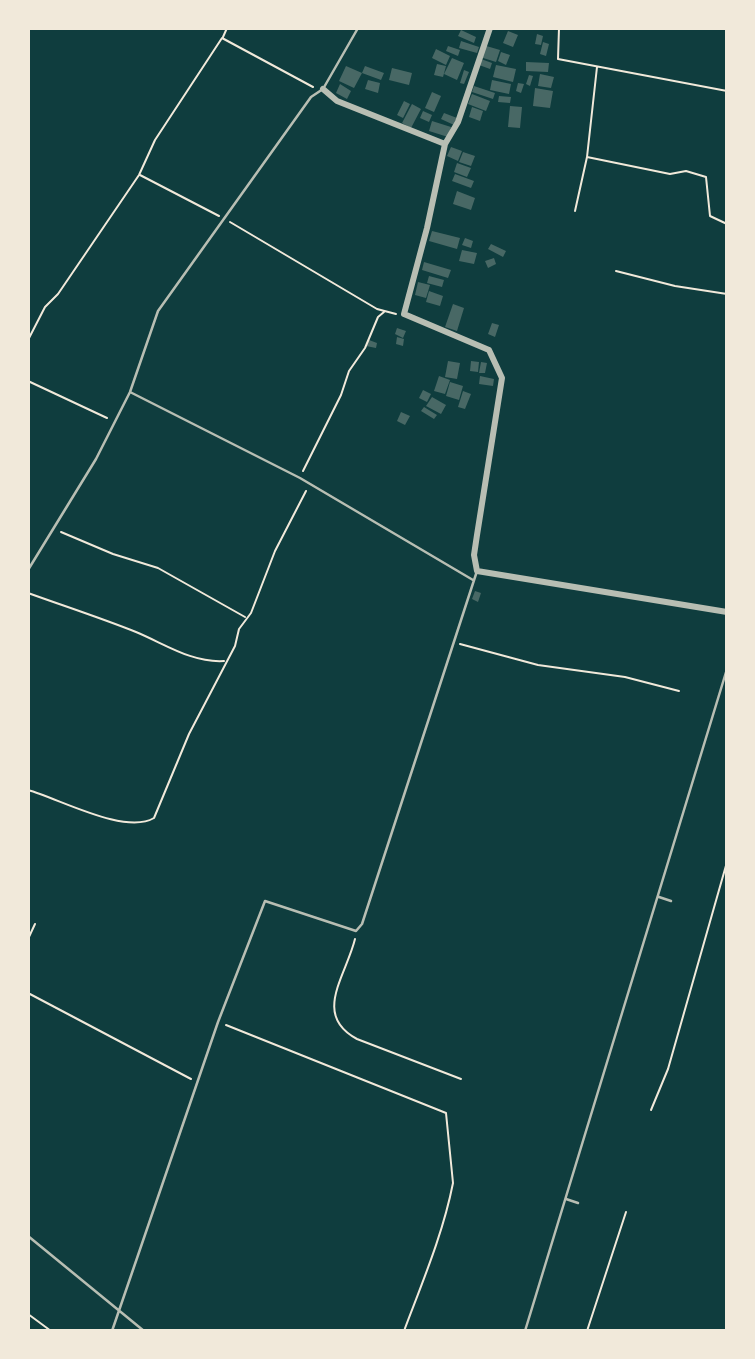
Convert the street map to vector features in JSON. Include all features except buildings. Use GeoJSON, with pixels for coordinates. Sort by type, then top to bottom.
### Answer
{"type":"FeatureCollection","features":[{"type":"Feature","properties":{"kind":"street"},"geometry":{"type":"LineString","coordinates":[[490,28],[458,122],[445,145],[428,228],[404,314],[489,350],[502,378],[474,555],[477,572],[727,612]]}},
{"type":"Feature","properties":{"kind":"street"},"geometry":{"type":"LineString","coordinates":[[323,89],[337,101],[445,145]]}},
{"type":"Feature","properties":{"kind":"lane"},"geometry":{"type":"LineString","coordinates":[[28,570],[51,528],[96,459],[130,392],[158,311],[311,97],[323,89],[359,28]]}},
{"type":"Feature","properties":{"kind":"lane"},"geometry":{"type":"LineString","coordinates":[[130,392],[300,478],[473,580]]}},
{"type":"Feature","properties":{"kind":"lane"},"geometry":{"type":"LineString","coordinates":[[112,1331],[218,1022],[265,901],[356,931],[362,924],[477,572]]}},
{"type":"Feature","properties":{"kind":"lane"},"geometry":{"type":"LineString","coordinates":[[525,1331],[727,669]]}},
{"type":"Feature","properties":{"kind":"lane"},"geometry":{"type":"LineString","coordinates":[[659,897],[671,901]]}},
{"type":"Feature","properties":{"kind":"lane"},"geometry":{"type":"LineString","coordinates":[[566,1199],[578,1203]]}},
{"type":"Feature","properties":{"kind":"lane"},"geometry":{"type":"LineString","coordinates":[[28,1236],[144,1331]]}},
{"type":"Feature","properties":{"kind":"path"},"geometry":{"type":"LineString","coordinates":[[28,340],[45,307],[58,294],[139,175],[155,140],[227,28]]}},
{"type":"Feature","properties":{"kind":"path"},"geometry":{"type":"LineString","coordinates":[[559,28],[558,59],[727,91]]}},
{"type":"Feature","properties":{"kind":"path"},"geometry":{"type":"LineString","coordinates":[[222,38],[302,82],[323,89]]}},
{"type":"Feature","properties":{"kind":"path"},"geometry":{"type":"LineString","coordinates":[[575,211],[587,157],[597,66]]}},
{"type":"Feature","properties":{"kind":"path"},"geometry":{"type":"LineString","coordinates":[[587,157],[670,174],[687,171],[706,177],[710,192],[710,216],[727,223]]}},
{"type":"Feature","properties":{"kind":"path"},"geometry":{"type":"LineString","coordinates":[[139,175],[223,218],[384,311],[404,314]]}},
{"type":"Feature","properties":{"kind":"path"},"geometry":{"type":"LineString","coordinates":[[615,271],[675,286],[727,293]]}},
{"type":"Feature","properties":{"kind":"path"},"geometry":{"type":"LineString","coordinates":[[300,478],[349,372],[365,348],[378,317],[384,311]]}},
{"type":"Feature","properties":{"kind":"path"},"geometry":{"type":"LineString","coordinates":[[28,382],[115,421]]}},
{"type":"Feature","properties":{"kind":"path"},"geometry":{"type":"LineString","coordinates":[[28,790],[116,821],[134,825],[150,820],[299,500],[311,485]]}},
{"type":"Feature","properties":{"kind":"path"},"geometry":{"type":"LineString","coordinates":[[51,528],[158,568],[246,618]]}},
{"type":"Feature","properties":{"kind":"path"},"geometry":{"type":"LineString","coordinates":[[28,593],[138,632],[207,662],[226,661]]}},
{"type":"Feature","properties":{"kind":"path"},"geometry":{"type":"LineString","coordinates":[[453,642],[538,664],[625,677],[679,691]]}},
{"type":"Feature","properties":{"kind":"path"},"geometry":{"type":"LineString","coordinates":[[651,1110],[668,1069],[727,862]]}},
{"type":"Feature","properties":{"kind":"path"},"geometry":{"type":"LineString","coordinates":[[28,939],[34,924]]}},
{"type":"Feature","properties":{"kind":"path"},"geometry":{"type":"LineString","coordinates":[[356,931],[335,996],[332,1011],[335,1021],[344,1032],[357,1039],[461,1079]]}},
{"type":"Feature","properties":{"kind":"path"},"geometry":{"type":"LineString","coordinates":[[28,993],[198,1082]]}},
{"type":"Feature","properties":{"kind":"path"},"geometry":{"type":"LineString","coordinates":[[218,1022],[446,1113],[453,1183],[451,1195],[435,1248],[404,1331]]}},
{"type":"Feature","properties":{"kind":"path"},"geometry":{"type":"LineString","coordinates":[[587,1331],[625,1212]]}},
{"type":"Feature","properties":{"kind":"path"},"geometry":{"type":"LineString","coordinates":[[28,1314],[51,1331]]}}]}
